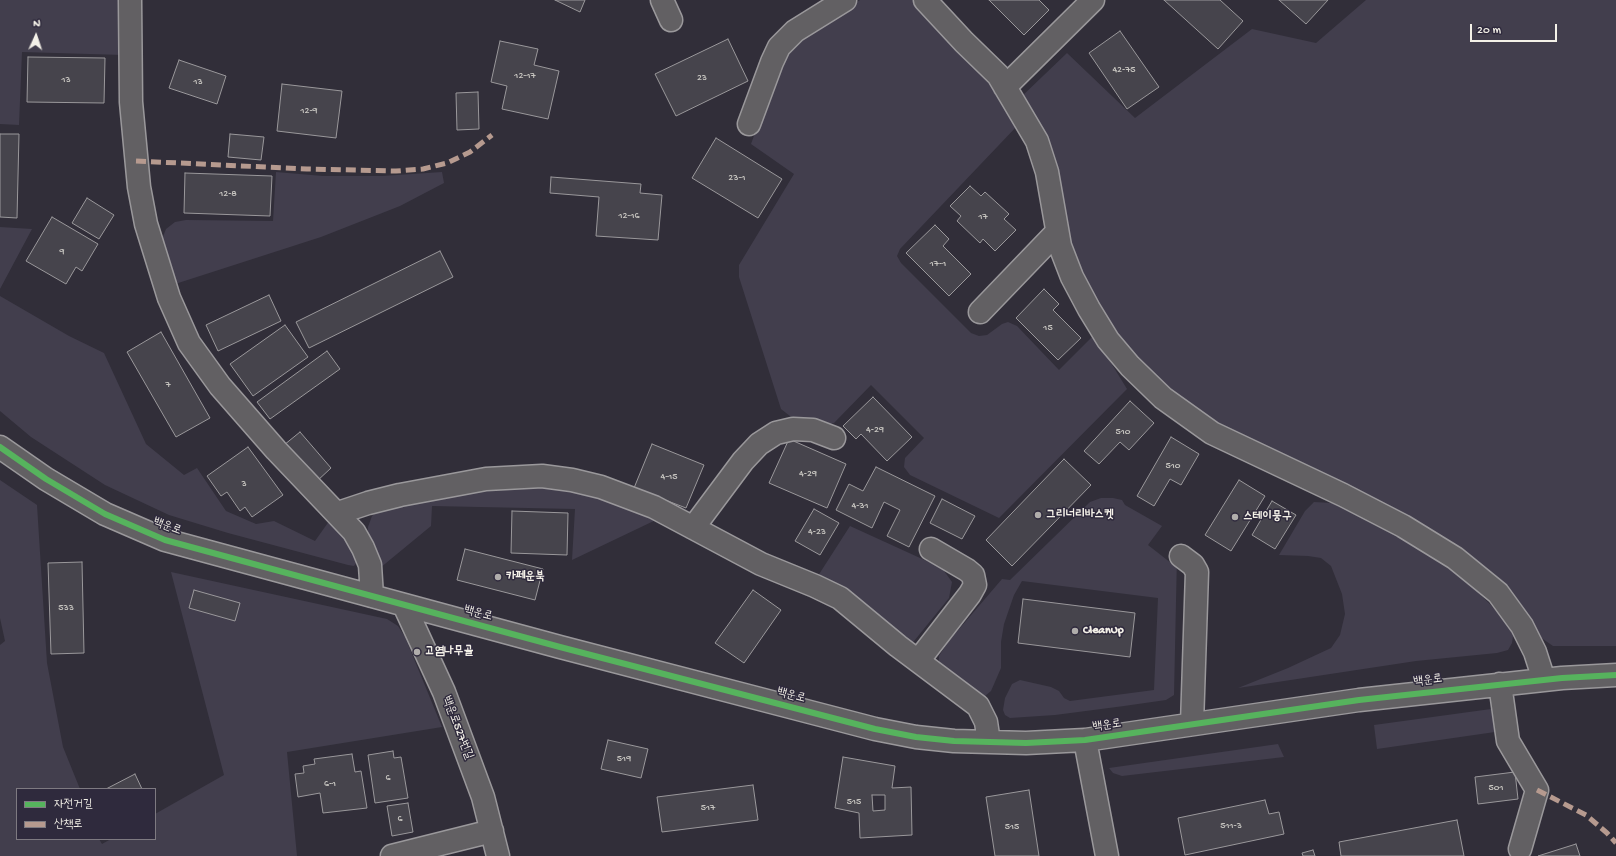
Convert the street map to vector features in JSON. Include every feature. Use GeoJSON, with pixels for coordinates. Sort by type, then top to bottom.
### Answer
{"type":"FeatureCollection","features":[{"type":"Feature","properties":{"kind":"street"},"geometry":{"type":"LineString","coordinates":[[130,0],[131,102],[139,187],[146,224],[159,271],[171,305],[188,343],[220,386],[276,450],[338,513],[354,532],[370,565],[372,596]]}},
{"type":"Feature","properties":{"kind":"street"},"geometry":{"type":"LineString","coordinates":[[662,0],[671,20]]}},
{"type":"Feature","properties":{"kind":"street"},"geometry":{"type":"LineString","coordinates":[[749,124],[772,62],[780,46],[795,31],[845,0]]}},
{"type":"Feature","properties":{"kind":"street"},"geometry":{"type":"LineString","coordinates":[[925,0],[964,42],[998,75],[1037,141],[1047,172],[1060,246],[1072,277],[1108,340],[1130,366],[1163,398],[1212,433],[1343,495],[1402,526],[1455,558],[1498,593],[1522,626],[1535,652],[1544,680]]}},
{"type":"Feature","properties":{"kind":"street"},"geometry":{"type":"LineString","coordinates":[[1005,86],[1093,0]]}},
{"type":"Feature","properties":{"kind":"street"},"geometry":{"type":"LineString","coordinates":[[980,312],[1057,232]]}},
{"type":"Feature","properties":{"kind":"street"},"geometry":{"type":"LineString","coordinates":[[693,528],[743,461],[759,444],[776,433],[794,429],[813,430],[834,438]]}},
{"type":"Feature","properties":{"kind":"street","name":"백운로"},"geometry":{"type":"LineString","coordinates":[[0,447],[46,479],[105,514],[165,540],[404,605],[875,729],[916,737],[1026,743],[1085,740],[1359,700],[1500,684],[1616,675]]}},
{"type":"Feature","properties":{"kind":"street"},"geometry":{"type":"LineString","coordinates":[[338,513],[368,503],[400,495],[486,479],[542,476],[572,480],[602,487],[654,507],[761,564],[840,598],[898,646],[978,706],[986,722],[988,742]]}},
{"type":"Feature","properties":{"kind":"street"},"geometry":{"type":"LineString","coordinates":[[918,661],[970,594],[975,585],[973,575],[967,570],[931,549]]}},
{"type":"Feature","properties":{"kind":"street"},"geometry":{"type":"LineString","coordinates":[[1181,556],[1193,564],[1197,572],[1192,724]]}},
{"type":"Feature","properties":{"kind":"street","name":"백운로527번길"},"geometry":{"type":"LineString","coordinates":[[404,605],[444,692],[483,797],[498,856]]}},
{"type":"Feature","properties":{"kind":"street"},"geometry":{"type":"LineString","coordinates":[[1500,684],[1508,741],[1537,790],[1520,848]]}},
{"type":"Feature","properties":{"kind":"street"},"geometry":{"type":"LineString","coordinates":[[1085,740],[1107,856]]}},
{"type":"Feature","properties":{"kind":"street"},"geometry":{"type":"LineString","coordinates":[[392,856],[492,831]]}},
{"type":"Feature","properties":{"kind":"shaded area"},"geometry":{"type":"Polygon","coordinates":[[[0,0],[123,0],[123,55],[22,52],[19,125],[0,124],[0,0]]]}},
{"type":"Feature","properties":{"kind":"shaded area"},"geometry":{"type":"Polygon","coordinates":[[[860,0],[917,0],[993,81],[1018,125],[900,249],[897,256],[901,263],[971,333],[979,336],[987,335],[1002,324],[1008,322],[1017,326],[1059,370],[1094,335],[1127,389],[999,518],[910,475],[904,467],[905,458],[924,438],[871,385],[834,423],[826,425],[795,420],[781,409],[739,277],[739,265],[794,174],[751,144],[780,64],[797,41],[860,0]]]}},
{"type":"Feature","properties":{"kind":"shaded area"},"geometry":{"type":"Polygon","coordinates":[[[1366,0],[1616,0],[1616,646],[1553,646],[1540,637],[1521,604],[1500,580],[1466,555],[1215,423],[1176,397],[1143,366],[1114,334],[1074,260],[1020,98],[1067,53],[1135,118],[1252,29],[1316,43],[1366,0]]]}},
{"type":"Feature","properties":{"kind":"shaded area"},"geometry":{"type":"Polygon","coordinates":[[[276,172],[323,176],[382,176],[442,172],[444,183],[400,206],[321,237],[172,285],[162,239],[166,229],[175,222],[186,220],[273,221],[276,172]]]}},
{"type":"Feature","properties":{"kind":"shaded area"},"geometry":{"type":"Polygon","coordinates":[[[0,227],[32,229],[0,289],[0,227]]]}},
{"type":"Feature","properties":{"kind":"shaded area"},"geometry":{"type":"Polygon","coordinates":[[[0,296],[69,336],[104,353],[146,444],[184,475],[197,468],[226,511],[256,524],[274,521],[315,541],[332,517],[348,531],[358,561],[354,566],[348,565],[228,533],[169,515],[105,485],[31,437],[0,411],[0,296]]]}},
{"type":"Feature","properties":{"kind":"shaded area"},"geometry":{"type":"Polygon","coordinates":[[[0,480],[37,505],[47,663],[63,747],[80,788],[16,788],[16,840],[100,840],[102,844],[109,840],[156,840],[156,813],[224,775],[171,572],[387,619],[398,626],[405,637],[442,727],[287,752],[297,856],[0,856],[0,645],[5,641],[0,618],[0,480]]]}},
{"type":"Feature","properties":{"kind":"shaded area"},"geometry":{"type":"Polygon","coordinates":[[[558,483],[660,518],[572,560],[575,509],[432,506],[431,526],[380,568],[368,535],[368,527],[372,516],[380,508],[499,484],[558,483]]]}},
{"type":"Feature","properties":{"kind":"shaded area"},"geometry":{"type":"Polygon","coordinates":[[[1101,498],[1122,500],[1125,505],[1162,526],[1148,545],[1171,563],[1177,555],[1174,695],[1166,700],[1124,706],[1055,715],[1010,718],[1005,715],[1003,710],[1005,698],[1012,684],[1020,680],[1051,687],[1059,691],[1064,698],[1070,701],[1154,690],[1158,598],[1022,581],[1014,595],[1004,624],[1001,642],[1001,668],[991,691],[985,696],[977,695],[939,665],[939,656],[948,642],[1002,579],[1010,580],[1090,502],[1101,498]]]}},
{"type":"Feature","properties":{"kind":"shaded area"},"geometry":{"type":"Polygon","coordinates":[[[1314,502],[1332,503],[1361,514],[1439,560],[1466,581],[1491,605],[1509,626],[1513,636],[1512,643],[1508,650],[1497,653],[1416,661],[1238,688],[1288,668],[1331,648],[1340,635],[1345,614],[1342,594],[1331,566],[1321,558],[1279,555],[1305,511],[1314,502]]]}},
{"type":"Feature","properties":{"kind":"shaded area"},"geometry":{"type":"Polygon","coordinates":[[[850,526],[942,568],[952,582],[949,598],[910,646],[816,579],[850,526]]]}},
{"type":"Feature","properties":{"kind":"shaded area"},"geometry":{"type":"Polygon","coordinates":[[[1491,709],[1495,732],[1377,749],[1374,725],[1491,709]]]}},
{"type":"Feature","properties":{"kind":"shaded area"},"geometry":{"type":"Polygon","coordinates":[[[1278,744],[1284,757],[1122,776],[1113,773],[1109,768],[1278,744]]]}},
{"type":"Feature","properties":{"kind":"building"},"geometry":{"type":"Polygon","coordinates":[[[555,0],[585,0],[580,12],[555,0]]]}},
{"type":"Feature","properties":{"kind":"building"},"geometry":{"type":"Polygon","coordinates":[[[989,0],[1039,0],[1049,10],[1024,35],[989,0]]]}},
{"type":"Feature","properties":{"kind":"building"},"geometry":{"type":"Polygon","coordinates":[[[1164,0],[1220,0],[1243,21],[1218,49],[1164,0]]]}},
{"type":"Feature","properties":{"kind":"building"},"geometry":{"type":"Polygon","coordinates":[[[1279,0],[1328,0],[1306,24],[1279,0]]]}},
{"type":"Feature","properties":{"kind":"building"},"geometry":{"type":"Polygon","coordinates":[[[1120,31],[1159,87],[1127,109],[1089,53],[1120,31]]]}},
{"type":"Feature","properties":{"kind":"building"},"geometry":{"type":"Polygon","coordinates":[[[728,39],[748,81],[676,116],[655,74],[728,39]]]}},
{"type":"Feature","properties":{"kind":"building"},"geometry":{"type":"Polygon","coordinates":[[[500,41],[538,49],[534,65],[559,71],[548,119],[502,109],[507,86],[491,82],[500,41]]]}},
{"type":"Feature","properties":{"kind":"building"},"geometry":{"type":"Polygon","coordinates":[[[28,57],[105,58],[104,103],[27,102],[28,57]]]}},
{"type":"Feature","properties":{"kind":"building"},"geometry":{"type":"Polygon","coordinates":[[[179,60],[226,76],[217,104],[169,88],[179,60]]]}},
{"type":"Feature","properties":{"kind":"building"},"geometry":{"type":"Polygon","coordinates":[[[282,84],[342,91],[336,138],[277,131],[282,84]]]}},
{"type":"Feature","properties":{"kind":"building"},"geometry":{"type":"Polygon","coordinates":[[[478,92],[479,129],[457,130],[456,93],[478,92]]]}},
{"type":"Feature","properties":{"kind":"building"},"geometry":{"type":"Polygon","coordinates":[[[0,134],[19,134],[17,218],[0,217],[0,134]]]}},
{"type":"Feature","properties":{"kind":"building"},"geometry":{"type":"Polygon","coordinates":[[[230,134],[264,137],[261,160],[228,157],[230,134]]]}},
{"type":"Feature","properties":{"kind":"building"},"geometry":{"type":"Polygon","coordinates":[[[716,138],[782,179],[758,218],[692,178],[716,138]]]}},
{"type":"Feature","properties":{"kind":"building"},"geometry":{"type":"Polygon","coordinates":[[[185,173],[272,176],[270,216],[184,213],[185,173]]]}},
{"type":"Feature","properties":{"kind":"building"},"geometry":{"type":"Polygon","coordinates":[[[551,177],[641,184],[640,193],[662,195],[658,240],[596,236],[599,197],[550,193],[551,177]]]}},
{"type":"Feature","properties":{"kind":"building"},"geometry":{"type":"Polygon","coordinates":[[[970,186],[981,196],[985,192],[1009,214],[1004,219],[1016,230],[995,251],[983,239],[980,243],[957,221],[961,216],[950,206],[970,186]]]}},
{"type":"Feature","properties":{"kind":"building"},"geometry":{"type":"Polygon","coordinates":[[[87,198],[114,215],[99,239],[72,223],[87,198]]]}},
{"type":"Feature","properties":{"kind":"building"},"geometry":{"type":"Polygon","coordinates":[[[52,217],[98,244],[82,271],[76,267],[66,284],[26,261],[52,217]]]}},
{"type":"Feature","properties":{"kind":"building"},"geometry":{"type":"Polygon","coordinates":[[[935,225],[949,239],[943,246],[971,274],[949,296],[906,253],[935,225]]]}},
{"type":"Feature","properties":{"kind":"building"},"geometry":{"type":"Polygon","coordinates":[[[440,251],[453,277],[309,348],[296,322],[440,251]]]}},
{"type":"Feature","properties":{"kind":"building"},"geometry":{"type":"Polygon","coordinates":[[[1044,289],[1059,304],[1053,310],[1081,338],[1058,360],[1016,318],[1044,289]]]}},
{"type":"Feature","properties":{"kind":"building"},"geometry":{"type":"Polygon","coordinates":[[[269,295],[281,321],[218,351],[206,325],[269,295]]]}},
{"type":"Feature","properties":{"kind":"building"},"geometry":{"type":"Polygon","coordinates":[[[285,325],[308,357],[253,396],[230,364],[285,325]]]}},
{"type":"Feature","properties":{"kind":"building"},"geometry":{"type":"Polygon","coordinates":[[[161,332],[210,418],[176,437],[127,352],[161,332]]]}},
{"type":"Feature","properties":{"kind":"building"},"geometry":{"type":"Polygon","coordinates":[[[327,351],[340,369],[270,419],[257,402],[327,351]]]}},
{"type":"Feature","properties":{"kind":"building"},"geometry":{"type":"Polygon","coordinates":[[[873,397],[912,437],[887,461],[861,434],[856,439],[843,426],[873,397]]]}},
{"type":"Feature","properties":{"kind":"building"},"geometry":{"type":"Polygon","coordinates":[[[1130,401],[1154,423],[1129,450],[1120,442],[1099,464],[1084,451],[1130,401]]]}},
{"type":"Feature","properties":{"kind":"building"},"geometry":{"type":"Polygon","coordinates":[[[300,432],[331,468],[316,482],[284,445],[300,432]]]}},
{"type":"Feature","properties":{"kind":"building"},"geometry":{"type":"Polygon","coordinates":[[[1171,437],[1199,454],[1181,485],[1170,479],[1154,506],[1137,496],[1171,437]]]}},
{"type":"Feature","properties":{"kind":"building"},"geometry":{"type":"Polygon","coordinates":[[[789,439],[846,464],[827,508],[769,483],[789,439]]]}},
{"type":"Feature","properties":{"kind":"building"},"geometry":{"type":"Polygon","coordinates":[[[652,444],[704,465],[686,508],[634,488],[652,444]]]}},
{"type":"Feature","properties":{"kind":"building"},"geometry":{"type":"Polygon","coordinates":[[[248,447],[283,495],[252,517],[245,507],[240,511],[227,492],[221,496],[207,476],[248,447]]]}},
{"type":"Feature","properties":{"kind":"building"},"geometry":{"type":"Polygon","coordinates":[[[1064,459],[1091,485],[1012,566],[986,540],[1064,459]]]}},
{"type":"Feature","properties":{"kind":"building"},"geometry":{"type":"Polygon","coordinates":[[[876,467],[935,496],[909,547],[887,536],[900,510],[884,502],[872,528],[836,510],[849,484],[863,491],[876,467]]]}},
{"type":"Feature","properties":{"kind":"building"},"geometry":{"type":"Polygon","coordinates":[[[1239,480],[1265,496],[1231,551],[1205,535],[1239,480]]]}},
{"type":"Feature","properties":{"kind":"building"},"geometry":{"type":"Polygon","coordinates":[[[942,499],[975,516],[962,539],[930,523],[942,499]]]}},
{"type":"Feature","properties":{"kind":"building"},"geometry":{"type":"Polygon","coordinates":[[[1272,501],[1296,515],[1275,549],[1252,535],[1272,501]]]}},
{"type":"Feature","properties":{"kind":"building"},"geometry":{"type":"Polygon","coordinates":[[[814,509],[839,523],[820,555],[795,541],[814,509]]]}},
{"type":"Feature","properties":{"kind":"building"},"geometry":{"type":"Polygon","coordinates":[[[512,511],[568,513],[567,555],[511,553],[512,511]]]}},
{"type":"Feature","properties":{"kind":"building"},"geometry":{"type":"Polygon","coordinates":[[[465,549],[543,569],[535,600],[457,580],[465,549]]]}},
{"type":"Feature","properties":{"kind":"building"},"geometry":{"type":"Polygon","coordinates":[[[82,562],[84,653],[51,654],[48,563],[82,562]]]}},
{"type":"Feature","properties":{"kind":"building"},"geometry":{"type":"Polygon","coordinates":[[[194,590],[240,603],[235,621],[189,608],[194,590]]]}},
{"type":"Feature","properties":{"kind":"building"},"geometry":{"type":"Polygon","coordinates":[[[753,590],[781,610],[744,663],[715,643],[753,590]]]}},
{"type":"Feature","properties":{"kind":"building"},"geometry":{"type":"Polygon","coordinates":[[[1023,599],[1135,613],[1130,657],[1018,643],[1023,599]]]}},
{"type":"Feature","properties":{"kind":"building"},"geometry":{"type":"Polygon","coordinates":[[[608,740],[648,749],[641,778],[601,769],[608,740]]]}},
{"type":"Feature","properties":{"kind":"building"},"geometry":{"type":"Polygon","coordinates":[[[393,751],[394,758],[401,757],[408,798],[375,803],[368,755],[393,751]]]}},
{"type":"Feature","properties":{"kind":"building"},"geometry":{"type":"Polygon","coordinates":[[[352,754],[355,772],[361,771],[367,808],[323,813],[320,793],[298,797],[295,774],[304,773],[303,766],[315,764],[314,759],[352,754]]]}},
{"type":"Feature","properties":{"kind":"building"},"geometry":{"type":"Polygon","coordinates":[[[843,757],[895,766],[892,788],[911,787],[912,835],[860,838],[859,813],[835,808],[843,757]],[[872,795],[873,811],[885,810],[885,795],[872,795]]]}},
{"type":"Feature","properties":{"kind":"building"},"geometry":{"type":"Polygon","coordinates":[[[1515,772],[1518,799],[1478,804],[1475,777],[1515,772]]]}},
{"type":"Feature","properties":{"kind":"building"},"geometry":{"type":"Polygon","coordinates":[[[135,774],[142,788],[108,788],[135,774]]]}},
{"type":"Feature","properties":{"kind":"building"},"geometry":{"type":"Polygon","coordinates":[[[753,785],[758,820],[662,832],[657,797],[753,785]]]}},
{"type":"Feature","properties":{"kind":"building"},"geometry":{"type":"Polygon","coordinates":[[[1029,790],[1039,856],[995,856],[986,797],[1029,790]]]}},
{"type":"Feature","properties":{"kind":"building"},"geometry":{"type":"Polygon","coordinates":[[[1265,800],[1269,814],[1279,812],[1284,834],[1185,855],[1178,818],[1265,800]]]}},
{"type":"Feature","properties":{"kind":"building"},"geometry":{"type":"Polygon","coordinates":[[[408,803],[413,832],[392,836],[387,806],[408,803]]]}},
{"type":"Feature","properties":{"kind":"building"},"geometry":{"type":"Polygon","coordinates":[[[1457,820],[1464,856],[1341,856],[1339,842],[1457,820]]]}},
{"type":"Feature","properties":{"kind":"building"},"geometry":{"type":"Polygon","coordinates":[[[1576,844],[1580,856],[1538,856],[1576,844]]]}},
{"type":"Feature","properties":{"kind":"building"},"geometry":{"type":"Polygon","coordinates":[[[1313,850],[1315,856],[1303,856],[1302,853],[1313,850]]]}},
{"type":"Feature","properties":{"kind":"marked path"},"geometry":{"type":"LineString","coordinates":[[136,161],[307,169],[396,171],[423,169],[447,163],[470,152],[492,135]]}},
{"type":"Feature","properties":{"kind":"marked path"},"geometry":{"type":"LineString","coordinates":[[1537,790],[1586,815],[1616,843]]}},
{"type":"Feature","properties":{"kind":"cycle path"},"geometry":{"type":"LineString","coordinates":[[0,447],[46,479],[105,514],[165,540],[560,647],[875,729],[916,737],[954,741],[1026,743],[1085,740],[1359,700],[1562,678],[1616,675]]}},
{"type":"Feature","properties":{"kind":"place","name":"그리너리바스켓"},"geometry":{"type":"Point","coordinates":[1038,515]}},
{"type":"Feature","properties":{"kind":"place","name":"스테이뭉구"},"geometry":{"type":"Point","coordinates":[1235,517]}},
{"type":"Feature","properties":{"kind":"place","name":"카페운북"},"geometry":{"type":"Point","coordinates":[498,577]}},
{"type":"Feature","properties":{"kind":"place","name":"CleanUp"},"geometry":{"type":"Point","coordinates":[1075,631]}},
{"type":"Feature","properties":{"kind":"place","name":"고염나무골"},"geometry":{"type":"Point","coordinates":[417,652]}}]}
